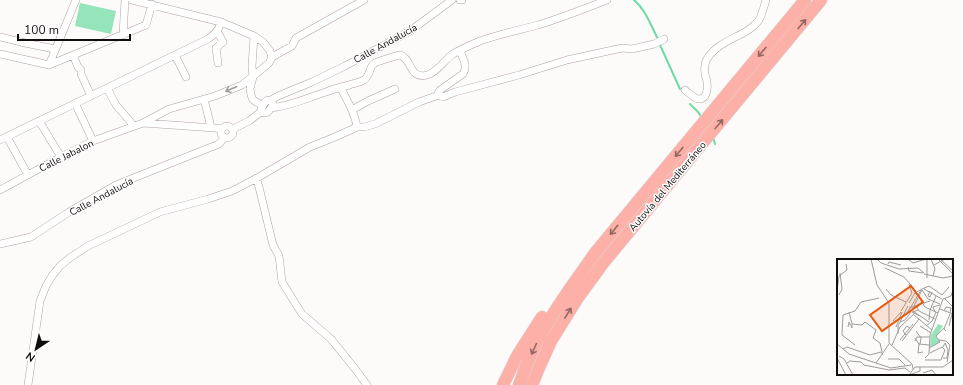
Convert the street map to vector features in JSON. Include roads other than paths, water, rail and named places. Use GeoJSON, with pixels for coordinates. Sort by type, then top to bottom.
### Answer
{"type":"FeatureCollection","features":[{"type":"Feature","properties":{"kind":"highway","name":"Autovía del Mediterráneo"},"geometry":{"type":"LineString","coordinates":[[519,385],[531,354],[541,334],[595,253],[805,0]]}},
{"type":"Feature","properties":{"kind":"highway","name":"Autovía del Mediterráneo"},"geometry":{"type":"LineString","coordinates":[[532,385],[551,341],[577,299],[604,262],[822,0]]}},
{"type":"Feature","properties":{"kind":"highway"},"geometry":{"type":"LineString","coordinates":[[502,385],[517,356],[545,313],[560,295],[569,290]]}},
{"type":"Feature","properties":{"kind":"highway"},"geometry":{"type":"LineString","coordinates":[[539,385],[549,357],[551,341]]}},
{"type":"Feature","properties":{"kind":"street"},"geometry":{"type":"LineString","coordinates":[[49,65],[76,0]]}},
{"type":"Feature","properties":{"kind":"street"},"geometry":{"type":"LineString","coordinates":[[123,35],[125,0]]}},
{"type":"Feature","properties":{"kind":"street"},"geometry":{"type":"LineString","coordinates":[[132,0],[221,22],[254,36],[263,42],[270,51],[272,57]]}},
{"type":"Feature","properties":{"kind":"street"},"geometry":{"type":"LineString","coordinates":[[143,123],[169,109],[191,100],[204,99],[218,92],[242,85],[269,63],[272,57],[292,46],[296,38],[364,0]]}},
{"type":"Feature","properties":{"kind":"street","name":"Calle Andalucía"},"geometry":{"type":"LineString","coordinates":[[262,109],[265,101],[271,100],[312,82],[410,31],[452,0]]}},
{"type":"Feature","properties":{"kind":"street"},"geometry":{"type":"LineString","coordinates":[[271,108],[290,105],[340,87],[362,81],[368,76],[373,64],[397,55],[403,56],[406,59],[414,73],[418,75],[426,75],[441,66],[452,55],[460,50],[481,41],[538,25],[607,0]]}},
{"type":"Feature","properties":{"kind":"street"},"geometry":{"type":"LineString","coordinates":[[686,90],[697,98],[701,99],[705,96],[708,87],[705,67],[708,57],[727,41],[756,24],[760,19],[766,0]]}},
{"type":"Feature","properties":{"kind":"street"},"geometry":{"type":"LineString","coordinates":[[0,54],[49,65],[146,26],[152,4]]}},
{"type":"Feature","properties":{"kind":"street"},"geometry":{"type":"LineString","coordinates":[[28,175],[3,139],[208,39],[219,29],[221,22]]}},
{"type":"Feature","properties":{"kind":"street"},"geometry":{"type":"LineString","coordinates":[[217,31],[223,42],[216,48],[218,63]]}},
{"type":"Feature","properties":{"kind":"street"},"geometry":{"type":"LineString","coordinates":[[254,36],[252,66],[253,77],[250,89],[251,95],[264,113],[267,113],[271,108],[273,104],[271,100]]}},
{"type":"Feature","properties":{"kind":"street"},"geometry":{"type":"LineString","coordinates":[[0,37],[55,49]]}},
{"type":"Feature","properties":{"kind":"street"},"geometry":{"type":"LineString","coordinates":[[28,385],[40,301],[46,286],[60,266],[88,246],[160,212],[232,191],[310,147],[357,127],[364,128],[375,124],[419,102],[439,95],[443,97],[455,92],[567,60],[622,48],[632,49],[654,44],[664,39]]}},
{"type":"Feature","properties":{"kind":"street"},"geometry":{"type":"LineString","coordinates":[[439,95],[438,92],[440,90],[463,74],[466,66],[460,50]]}},
{"type":"Feature","properties":{"kind":"street"},"geometry":{"type":"LineString","coordinates":[[73,55],[78,67],[81,70],[80,74],[91,96]]}},
{"type":"Feature","properties":{"kind":"street"},"geometry":{"type":"LineString","coordinates":[[175,55],[186,77]]}},
{"type":"Feature","properties":{"kind":"street"},"geometry":{"type":"LineString","coordinates":[[340,87],[352,110],[357,127]]}},
{"type":"Feature","properties":{"kind":"street"},"geometry":{"type":"LineString","coordinates":[[107,88],[116,105],[134,126]]}},
{"type":"Feature","properties":{"kind":"street"},"geometry":{"type":"LineString","coordinates":[[352,110],[395,89]]}},
{"type":"Feature","properties":{"kind":"street"},"geometry":{"type":"LineString","coordinates":[[204,99],[211,127]]}},
{"type":"Feature","properties":{"kind":"street"},"geometry":{"type":"LineString","coordinates":[[75,104],[93,141]]}},
{"type":"Feature","properties":{"kind":"street"},"geometry":{"type":"LineString","coordinates":[[233,129],[249,121],[262,109]]}},
{"type":"Feature","properties":{"kind":"street"},"geometry":{"type":"LineString","coordinates":[[39,121],[61,157]]}},
{"type":"Feature","properties":{"kind":"street"},"geometry":{"type":"LineString","coordinates":[[143,123],[222,129],[228,126],[233,129]]}},
{"type":"Feature","properties":{"kind":"street","name":"Calle Jabalon"},"geometry":{"type":"LineString","coordinates":[[0,190],[93,141],[143,123]]}},
{"type":"Feature","properties":{"kind":"street"},"geometry":{"type":"LineString","coordinates":[[222,129],[224,138],[229,138],[234,133],[233,129]]}},
{"type":"Feature","properties":{"kind":"street","name":"Calle Andalucía"},"geometry":{"type":"LineString","coordinates":[[0,244],[31,237],[80,205],[116,185],[219,144],[224,138]]}},
{"type":"Feature","properties":{"kind":"street"},"geometry":{"type":"LineString","coordinates":[[256,178],[273,245],[279,256],[282,282],[302,314],[331,339],[367,385]]}},
{"type":"Feature","properties":{"kind":"waterway"},"geometry":{"type":"LineString","coordinates":[[634,0],[645,13],[658,39]]}},
{"type":"Feature","properties":{"kind":"waterway"},"geometry":{"type":"LineString","coordinates":[[660,45],[680,89]]}},
{"type":"Feature","properties":{"kind":"waterway"},"geometry":{"type":"LineString","coordinates":[[690,104],[702,118]]}},
{"type":"Feature","properties":{"kind":"waterway"},"geometry":{"type":"LineString","coordinates":[[713,137],[715,144]]}}]}
